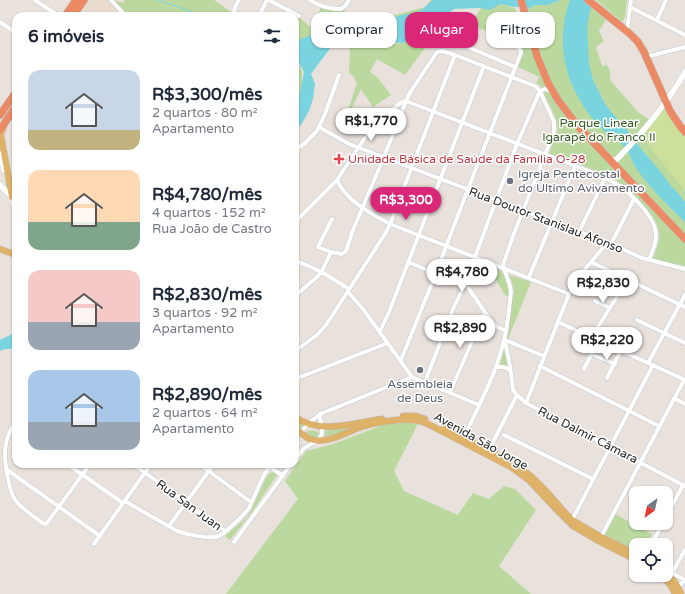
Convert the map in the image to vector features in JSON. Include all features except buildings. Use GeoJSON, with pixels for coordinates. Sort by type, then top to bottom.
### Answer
{"type":"FeatureCollection","features":[{"type":"Feature","properties":{"kind":"highway"},"geometry":{"type":"LineString","coordinates":[[68,12],[76,0]]}},
{"type":"Feature","properties":{"kind":"highway"},"geometry":{"type":"LineString","coordinates":[[76,12],[84,0]]}},
{"type":"Feature","properties":{"kind":"highway"},"geometry":{"type":"LineString","coordinates":[[521,0],[546,86],[553,93],[570,117],[685,239]]}},
{"type":"Feature","properties":{"kind":"highway"},"geometry":{"type":"LineString","coordinates":[[588,0],[638,42],[666,102],[675,119],[685,132]]}},
{"type":"Feature","properties":{"kind":"highway"},"geometry":{"type":"LineString","coordinates":[[0,115],[12,98]]}},
{"type":"Feature","properties":{"kind":"highway"},"geometry":{"type":"LineString","coordinates":[[0,130],[12,112]]}},
{"type":"Feature","properties":{"kind":"main road"},"geometry":{"type":"LineString","coordinates":[[6,121],[1,136],[12,191]]}},
{"type":"Feature","properties":{"kind":"main road"},"geometry":{"type":"LineString","coordinates":[[0,249],[12,254]]}},
{"type":"Feature","properties":{"kind":"main road","name":"Avenida São Jorge"},"geometry":{"type":"LineString","coordinates":[[299,419],[308,424],[336,427],[384,418],[410,415],[422,417],[522,474],[573,526],[629,556]]}},
{"type":"Feature","properties":{"kind":"main road","name":"Avenida São Jorge"},"geometry":{"type":"LineString","coordinates":[[317,440],[339,437],[363,426],[407,419],[420,421],[489,450],[518,467],[532,477],[572,520],[601,537],[629,551]]}},
{"type":"Feature","properties":{"kind":"main road"},"geometry":{"type":"LineString","coordinates":[[301,433],[310,439],[317,440]]}},
{"type":"Feature","properties":{"kind":"main road"},"geometry":{"type":"LineString","coordinates":[[668,582],[681,594]]}},
{"type":"Feature","properties":{"kind":"street"},"geometry":{"type":"LineString","coordinates":[[35,0],[53,12]]}},
{"type":"Feature","properties":{"kind":"street"},"geometry":{"type":"LineString","coordinates":[[111,0],[122,12]]}},
{"type":"Feature","properties":{"kind":"street"},"geometry":{"type":"LineString","coordinates":[[234,12],[239,0]]}},
{"type":"Feature","properties":{"kind":"street"},"geometry":{"type":"LineString","coordinates":[[261,12],[268,0],[291,12]]}},
{"type":"Feature","properties":{"kind":"street"},"geometry":{"type":"LineString","coordinates":[[310,0],[322,6],[341,9],[349,0]]}},
{"type":"Feature","properties":{"kind":"street"},"geometry":{"type":"LineString","coordinates":[[627,32],[631,0]]}},
{"type":"Feature","properties":{"kind":"street"},"geometry":{"type":"LineString","coordinates":[[657,20],[666,0]]}},
{"type":"Feature","properties":{"kind":"street"},"geometry":{"type":"LineString","coordinates":[[630,7],[685,35]]}},
{"type":"Feature","properties":{"kind":"street"},"geometry":{"type":"LineString","coordinates":[[0,22],[12,30]]}},
{"type":"Feature","properties":{"kind":"street"},"geometry":{"type":"LineString","coordinates":[[646,57],[685,47]]}},
{"type":"Feature","properties":{"kind":"street"},"geometry":{"type":"LineString","coordinates":[[470,48],[515,67]]}},
{"type":"Feature","properties":{"kind":"street"},"geometry":{"type":"LineString","coordinates":[[401,360],[520,54],[521,51],[519,48]]}},
{"type":"Feature","properties":{"kind":"street"},"geometry":{"type":"LineString","coordinates":[[332,219],[318,247],[342,254],[346,251],[353,230],[406,101],[435,54],[439,51],[455,55],[535,86],[540,91],[552,117],[555,127],[554,132],[513,236],[503,267],[511,292],[504,340],[496,367],[463,440]]}},
{"type":"Feature","properties":{"kind":"street"},"geometry":{"type":"LineString","coordinates":[[299,348],[321,331],[383,238],[390,224],[455,55]]}},
{"type":"Feature","properties":{"kind":"street"},"geometry":{"type":"LineString","coordinates":[[380,331],[484,66]]}},
{"type":"Feature","properties":{"kind":"street"},"geometry":{"type":"LineString","coordinates":[[610,160],[616,160],[622,155],[655,117],[685,72]]}},
{"type":"Feature","properties":{"kind":"street"},"geometry":{"type":"LineString","coordinates":[[299,147],[320,127],[339,75]]}},
{"type":"Feature","properties":{"kind":"street"},"geometry":{"type":"LineString","coordinates":[[426,382],[518,144],[540,91],[546,86]]}},
{"type":"Feature","properties":{"kind":"street"},"geometry":{"type":"LineString","coordinates":[[299,218],[338,180],[358,147],[374,126],[400,103],[406,101],[605,178],[623,189],[651,218],[656,230],[656,241],[649,260]]}},
{"type":"Feature","properties":{"kind":"street","name":"Rua Doutor Stanislau Afonso"},"geometry":{"type":"LineString","coordinates":[[320,127],[344,141],[358,147],[635,255],[685,270]]}},
{"type":"Feature","properties":{"kind":"street"},"geometry":{"type":"LineString","coordinates":[[1,154],[5,172],[9,179]]}},
{"type":"Feature","properties":{"kind":"street"},"geometry":{"type":"LineString","coordinates":[[529,277],[575,166]]}},
{"type":"Feature","properties":{"kind":"street"},"geometry":{"type":"LineString","coordinates":[[579,232],[605,178]]}},
{"type":"Feature","properties":{"kind":"street"},"geometry":{"type":"LineString","coordinates":[[338,180],[345,193],[363,208],[390,224],[529,277],[569,294]]}},
{"type":"Feature","properties":{"kind":"street"},"geometry":{"type":"LineString","coordinates":[[0,185],[12,197]]}},
{"type":"Feature","properties":{"kind":"street"},"geometry":{"type":"LineString","coordinates":[[526,403],[575,282],[591,262],[609,244],[634,199]]}},
{"type":"Feature","properties":{"kind":"street"},"geometry":{"type":"LineString","coordinates":[[299,293],[322,271],[331,252]]}},
{"type":"Feature","properties":{"kind":"street"},"geometry":{"type":"LineString","coordinates":[[299,262],[322,271],[348,291],[380,331],[412,376],[479,405]]}},
{"type":"Feature","properties":{"kind":"street"},"geometry":{"type":"LineString","coordinates":[[408,262],[465,284],[495,326],[506,331]]}},
{"type":"Feature","properties":{"kind":"street"},"geometry":{"type":"LineString","coordinates":[[591,262],[685,307]]}},
{"type":"Feature","properties":{"kind":"street"},"geometry":{"type":"LineString","coordinates":[[593,337],[628,279]]}},
{"type":"Feature","properties":{"kind":"street"},"geometry":{"type":"LineString","coordinates":[[648,363],[685,295]]}},
{"type":"Feature","properties":{"kind":"street"},"geometry":{"type":"LineString","coordinates":[[595,301],[610,308]]}},
{"type":"Feature","properties":{"kind":"street"},"geometry":{"type":"LineString","coordinates":[[450,392],[485,312]]}},
{"type":"Feature","properties":{"kind":"street"},"geometry":{"type":"LineString","coordinates":[[637,320],[685,343]]}},
{"type":"Feature","properties":{"kind":"street"},"geometry":{"type":"LineString","coordinates":[[558,322],[684,380],[601,537]]}},
{"type":"Feature","properties":{"kind":"street"},"geometry":{"type":"LineString","coordinates":[[504,340],[544,356]]}},
{"type":"Feature","properties":{"kind":"street"},"geometry":{"type":"LineString","coordinates":[[489,450],[516,396],[512,387],[504,340]]}},
{"type":"Feature","properties":{"kind":"street"},"geometry":{"type":"LineString","coordinates":[[299,377],[388,343]]}},
{"type":"Feature","properties":{"kind":"street"},"geometry":{"type":"LineString","coordinates":[[584,369],[595,347]]}},
{"type":"Feature","properties":{"kind":"street"},"geometry":{"type":"LineString","coordinates":[[607,378],[621,350]]}},
{"type":"Feature","properties":{"kind":"street"},"geometry":{"type":"LineString","coordinates":[[591,354],[615,364]]}},
{"type":"Feature","properties":{"kind":"street"},"geometry":{"type":"LineString","coordinates":[[572,520],[653,365]]}},
{"type":"Feature","properties":{"kind":"street"},"geometry":{"type":"LineString","coordinates":[[540,366],[659,426]]}},
{"type":"Feature","properties":{"kind":"street"},"geometry":{"type":"LineString","coordinates":[[496,367],[504,367],[510,370]]}},
{"type":"Feature","properties":{"kind":"street"},"geometry":{"type":"LineString","coordinates":[[301,433],[308,424],[320,414],[412,376]]}},
{"type":"Feature","properties":{"kind":"street","name":"Rua Dalmir Câmara"},"geometry":{"type":"LineString","coordinates":[[516,396],[526,403],[684,485]]}},
{"type":"Feature","properties":{"kind":"street"},"geometry":{"type":"LineString","coordinates":[[674,398],[685,404]]}},
{"type":"Feature","properties":{"kind":"street"},"geometry":{"type":"LineString","coordinates":[[299,454],[303,449],[317,440],[322,434],[320,414]]}},
{"type":"Feature","properties":{"kind":"street"},"geometry":{"type":"LineString","coordinates":[[12,428],[4,449],[6,469],[11,490],[16,502],[45,524],[87,468]]}},
{"type":"Feature","properties":{"kind":"street"},"geometry":{"type":"LineString","coordinates":[[504,435],[593,479]]}},
{"type":"Feature","properties":{"kind":"street"},"geometry":{"type":"LineString","coordinates":[[72,468],[124,502],[169,526],[182,532],[211,537],[218,536],[225,531],[247,511],[268,468]]}},
{"type":"Feature","properties":{"kind":"street","name":"Rua San Juan"},"geometry":{"type":"LineString","coordinates":[[138,468],[225,531]]}},
{"type":"Feature","properties":{"kind":"street"},"geometry":{"type":"LineString","coordinates":[[94,544],[148,468]]}},
{"type":"Feature","properties":{"kind":"street"},"geometry":{"type":"LineString","coordinates":[[205,468],[252,502]]}},
{"type":"Feature","properties":{"kind":"street"},"geometry":{"type":"LineString","coordinates":[[169,526],[211,468]]}},
{"type":"Feature","properties":{"kind":"street"},"geometry":{"type":"LineString","coordinates":[[273,468],[283,476]]}},
{"type":"Feature","properties":{"kind":"street"},"geometry":{"type":"LineString","coordinates":[[234,542],[288,468]]}},
{"type":"Feature","properties":{"kind":"street"},"geometry":{"type":"LineString","coordinates":[[6,469],[100,536]]}},
{"type":"Feature","properties":{"kind":"street"},"geometry":{"type":"LineString","coordinates":[[673,505],[684,485]]}},
{"type":"Feature","properties":{"kind":"street"},"geometry":{"type":"LineString","coordinates":[[673,568],[685,550]]}},
{"type":"Feature","properties":{"kind":"street"},"geometry":{"type":"LineString","coordinates":[[673,576],[685,580],[676,590]]}},
{"type":"Feature","properties":{"kind":"shaded area"},"geometry":{"type":"Polygon","coordinates":[[[86,0],[108,0],[118,12],[78,12],[86,0]]]}},
{"type":"Feature","properties":{"kind":"green space"},"geometry":{"type":"Polygon","coordinates":[[[111,0],[124,3],[124,0],[214,0],[231,12],[122,12],[111,0]]]}},
{"type":"Feature","properties":{"kind":"green space"},"geometry":{"type":"Polygon","coordinates":[[[431,0],[447,0],[438,12],[406,12],[425,7],[431,0]]]}},
{"type":"Feature","properties":{"kind":"green space","name":"Parque Linear Igarapé do Franco II"},"geometry":{"type":"Polygon","coordinates":[[[560,0],[582,0],[606,20],[599,31],[604,41],[596,47],[602,66],[607,65],[610,71],[610,80],[639,113],[653,122],[666,106],[685,136],[685,266],[653,259],[659,236],[657,224],[649,212],[626,187],[597,171],[549,154],[558,129],[555,117],[540,85],[536,83],[539,77],[514,65],[520,49],[518,48],[555,48],[555,12],[526,12],[535,5],[548,5],[560,0]]]}},
{"type":"Feature","properties":{"kind":"green space"},"geometry":{"type":"Polygon","coordinates":[[[596,0],[627,0],[625,17],[622,22],[596,0]]]}},
{"type":"Feature","properties":{"kind":"green space","name":"Parque Linear Igarapé do Franco II"},"geometry":{"type":"Polygon","coordinates":[[[488,3],[496,3],[515,8],[517,12],[486,12],[486,31],[478,28],[478,13],[488,3]]]}},
{"type":"Feature","properties":{"kind":"green space"},"geometry":{"type":"Polygon","coordinates":[[[321,8],[344,9],[346,12],[319,12],[321,8]]]}},
{"type":"Feature","properties":{"kind":"green space"},"geometry":{"type":"Polygon","coordinates":[[[405,12],[405,23],[397,24],[397,14],[405,12]]]}},
{"type":"Feature","properties":{"kind":"green space"},"geometry":{"type":"Polygon","coordinates":[[[299,16],[310,27],[311,25],[311,36],[299,46],[299,16]]]}},
{"type":"Feature","properties":{"kind":"green space"},"geometry":{"type":"Polygon","coordinates":[[[405,42],[405,48],[425,48],[405,75],[377,59],[370,72],[377,77],[391,95],[373,107],[361,89],[343,126],[357,83],[353,76],[349,73],[350,48],[397,48],[397,44],[405,42]]]}},
{"type":"Feature","properties":{"kind":"green space"},"geometry":{"type":"Polygon","coordinates":[[[299,65],[302,71],[302,84],[299,99],[299,65]]]}},
{"type":"Feature","properties":{"kind":"green space"},"geometry":{"type":"Polygon","coordinates":[[[666,107],[677,128],[685,136],[685,191],[641,136],[666,107]]]}},
{"type":"Feature","properties":{"kind":"green space"},"geometry":{"type":"Polygon","coordinates":[[[476,258],[495,267],[503,274],[508,289],[508,297],[505,295],[489,267],[470,279],[476,258]]]}},
{"type":"Feature","properties":{"kind":"green space"},"geometry":{"type":"Polygon","coordinates":[[[509,275],[531,282],[504,349],[508,367],[500,365],[514,289],[509,275]]]}},
{"type":"Feature","properties":{"kind":"green space"},"geometry":{"type":"Polygon","coordinates":[[[299,422],[306,426],[304,428],[308,431],[311,430],[320,434],[325,434],[325,431],[356,427],[324,439],[325,435],[320,435],[316,438],[311,437],[307,434],[307,431],[300,428],[299,422]]]}},
{"type":"Feature","properties":{"kind":"green space"},"geometry":{"type":"Polygon","coordinates":[[[391,422],[419,422],[394,471],[404,491],[458,515],[473,493],[489,499],[504,486],[515,489],[536,510],[499,566],[531,594],[226,594],[298,499],[285,481],[294,468],[299,468],[299,461],[306,451],[333,444],[391,422]]]}},
{"type":"Feature","properties":{"kind":"green space"},"geometry":{"type":"Polygon","coordinates":[[[273,472],[277,475],[252,512],[230,540],[225,536],[246,518],[266,478],[273,472]]]}},
{"type":"Feature","properties":{"kind":"green space"},"geometry":{"type":"Polygon","coordinates":[[[615,514],[629,522],[629,530],[645,530],[652,534],[650,538],[629,538],[629,549],[603,536],[615,514]]]}},
{"type":"Feature","properties":{"kind":"water"},"geometry":{"type":"Polygon","coordinates":[[[433,0],[560,0],[548,5],[535,5],[528,9],[500,4],[490,10],[479,8],[454,9],[451,12],[416,12],[420,11],[433,0]]]}},
{"type":"Feature","properties":{"kind":"water"},"geometry":{"type":"Polygon","coordinates":[[[570,0],[594,0],[590,11],[587,28],[589,63],[593,80],[609,109],[685,202],[685,222],[660,198],[636,168],[628,152],[618,140],[610,136],[597,124],[577,96],[566,65],[563,49],[565,17],[570,0]]]}},
{"type":"Feature","properties":{"kind":"water"},"geometry":{"type":"Polygon","coordinates":[[[405,14],[405,42],[402,43],[397,43],[397,16],[405,14]]]}},
{"type":"Feature","properties":{"kind":"water"},"geometry":{"type":"Polygon","coordinates":[[[311,35],[311,48],[330,48],[311,74],[315,84],[313,99],[309,111],[299,126],[299,99],[304,72],[299,63],[299,42],[301,39],[311,35]]]}},
{"type":"Feature","properties":{"kind":"water"},"geometry":{"type":"Polygon","coordinates":[[[12,334],[12,348],[0,351],[0,340],[12,334]]]}},
{"type":"Feature","properties":{"kind":"waterway"},"geometry":{"type":"LineString","coordinates":[[158,0],[191,12]]}},
{"type":"Feature","properties":{"kind":"place","name":"Unidade Básica de Saúde da Família O-28"},"geometry":{"type":"Point","coordinates":[339,159]}},
{"type":"Feature","properties":{"kind":"place","name":"Igreja Pentecostal do Ultimo Avivamento"},"geometry":{"type":"Point","coordinates":[510,181]}},
{"type":"Feature","properties":{"kind":"place","name":"Assembleia de Deus"},"geometry":{"type":"Point","coordinates":[420,370]}}]}
